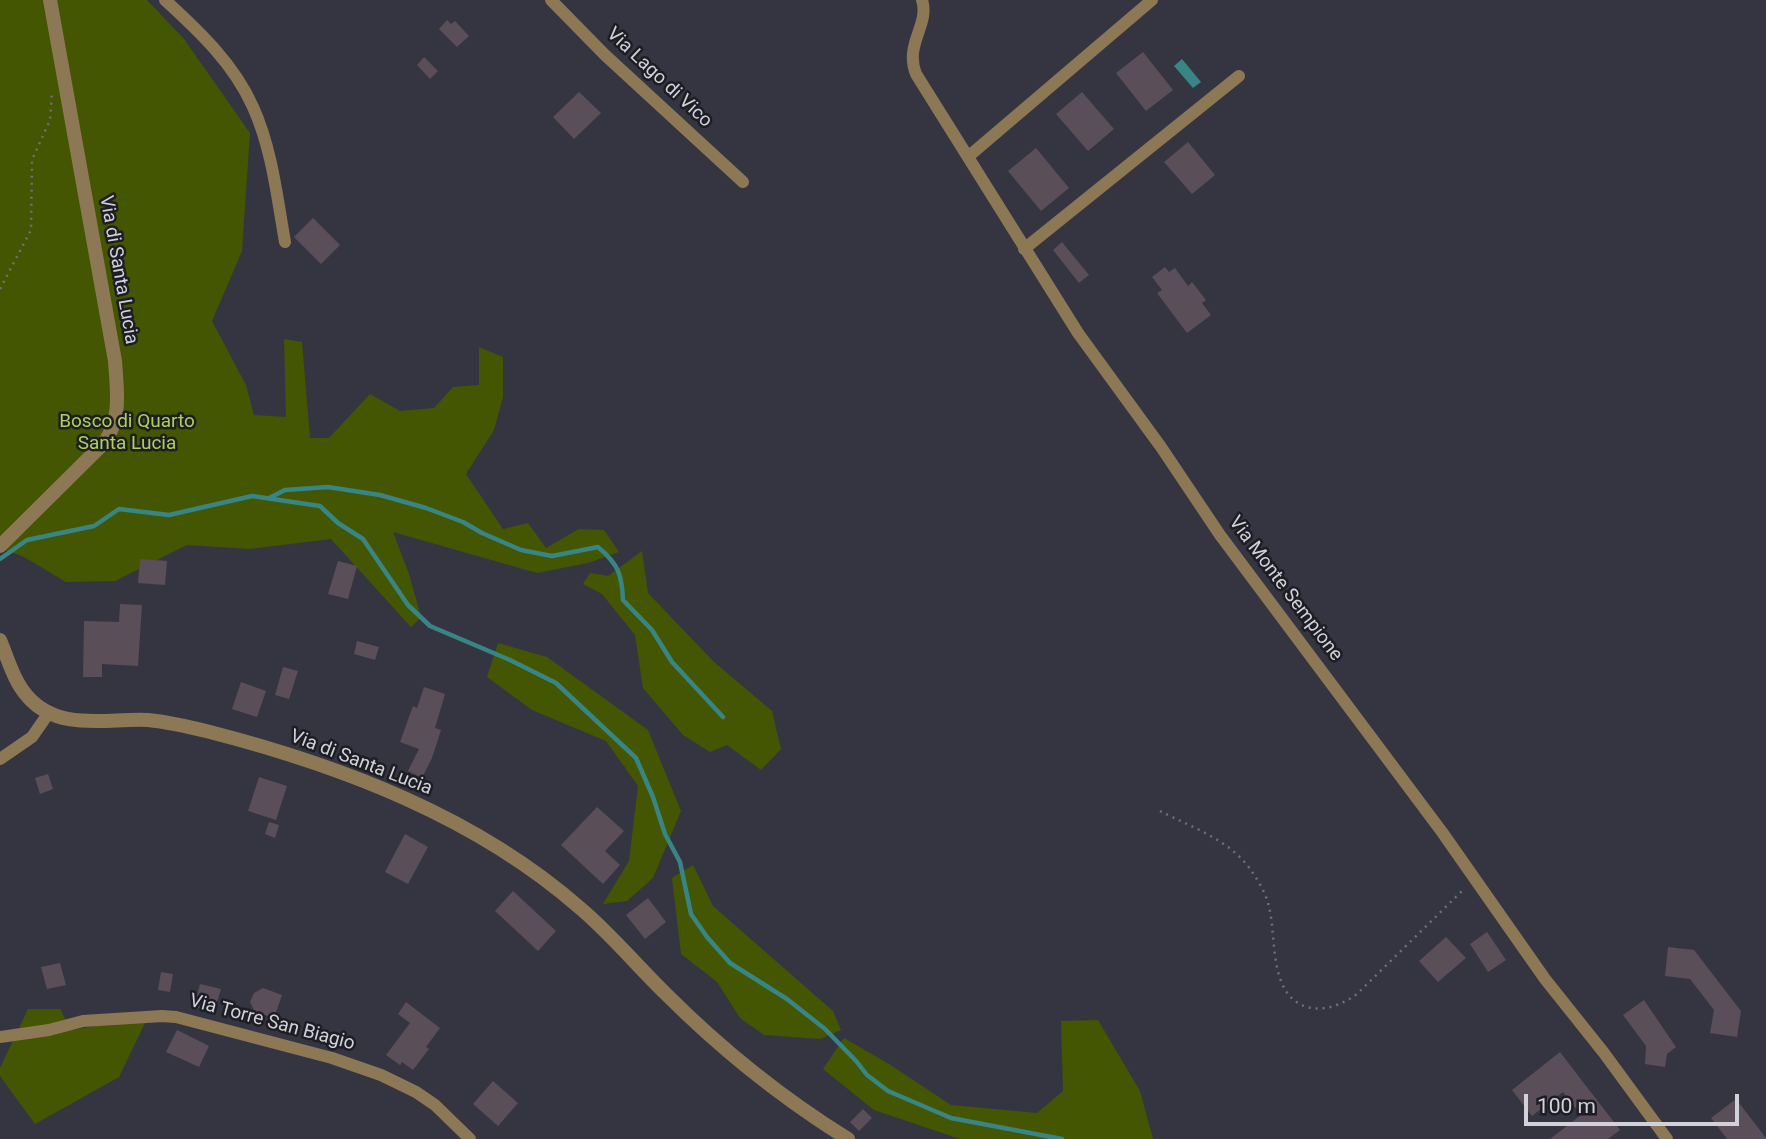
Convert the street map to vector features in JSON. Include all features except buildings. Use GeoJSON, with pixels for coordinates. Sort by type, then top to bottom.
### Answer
{"type":"FeatureCollection","features":[{"type":"Feature","properties":{"kind":"street","name":"Via di Santa Lucia"},"geometry":{"type":"LineString","coordinates":[[0,546],[103,444],[112,430],[117,411],[115,361],[50,0]]}},
{"type":"Feature","properties":{"kind":"street"},"geometry":{"type":"LineString","coordinates":[[165,0],[218,54],[252,104],[270,160],[285,242]]}},
{"type":"Feature","properties":{"kind":"street","name":"Via Lago di Vico"},"geometry":{"type":"LineString","coordinates":[[551,0],[606,55],[743,181]]}},
{"type":"Feature","properties":{"kind":"street","name":"Via Monte Sempione"},"geometry":{"type":"LineString","coordinates":[[922,0],[924,12],[912,54],[916,74],[1078,333],[1161,447],[1220,535],[1365,728],[1545,979],[1667,1139]]}},
{"type":"Feature","properties":{"kind":"street"},"geometry":{"type":"LineString","coordinates":[[969,156],[1152,0]]}},
{"type":"Feature","properties":{"kind":"street"},"geometry":{"type":"LineString","coordinates":[[1024,249],[1239,76]]}},
{"type":"Feature","properties":{"kind":"street","name":"Via di Santa Lucia"},"geometry":{"type":"LineString","coordinates":[[0,640],[21,689],[35,705],[48,713],[78,721],[156,721],[226,736],[353,777],[433,811],[505,852],[567,896],[728,1052],[783,1095],[848,1139]]}},
{"type":"Feature","properties":{"kind":"street"},"geometry":{"type":"LineString","coordinates":[[0,759],[32,737],[48,713]]}},
{"type":"Feature","properties":{"kind":"street","name":"Via Torre San Biagio"},"geometry":{"type":"LineString","coordinates":[[0,1037],[39,1032],[83,1021],[176,1017],[312,1052],[374,1072],[426,1099],[446,1114],[470,1139]]}},
{"type":"Feature","properties":{"kind":"path"},"geometry":{"type":"LineString","coordinates":[[0,289],[31,230],[32,160],[50,120],[52,86]]}},
{"type":"Feature","properties":{"kind":"path"},"geometry":{"type":"LineString","coordinates":[[1160,811],[1217,841],[1246,863],[1263,891],[1270,909],[1277,963],[1283,985],[1298,1003],[1312,1008],[1336,1005],[1357,994],[1474,878]]}},
{"type":"Feature","properties":{"kind":"green space","name":"Bosco di Quarto Santa Lucia"},"geometry":{"type":"Polygon","coordinates":[[[0,0],[147,0],[184,39],[250,133],[242,251],[212,321],[246,385],[254,415],[286,417],[284,339],[302,342],[310,438],[329,438],[370,394],[400,411],[434,408],[453,387],[479,385],[479,347],[503,357],[503,397],[494,430],[466,474],[503,529],[528,523],[546,548],[579,529],[604,530],[619,552],[588,563],[537,573],[393,532],[421,617],[411,627],[331,539],[249,549],[187,545],[115,581],[66,582],[24,557],[0,548],[0,0]]]}},
{"type":"Feature","properties":{"kind":"green space"},"geometry":{"type":"Polygon","coordinates":[[[642,551],[648,593],[713,661],[772,711],[781,749],[761,770],[727,745],[710,752],[683,735],[643,688],[635,635],[602,594],[583,584],[590,573],[608,576],[642,551]]]}},
{"type":"Feature","properties":{"kind":"green space"},"geometry":{"type":"Polygon","coordinates":[[[498,643],[547,657],[648,730],[681,811],[653,878],[627,901],[603,904],[629,861],[638,786],[606,741],[532,710],[487,677],[498,643]]]}},
{"type":"Feature","properties":{"kind":"green space"},"geometry":{"type":"Polygon","coordinates":[[[693,865],[713,906],[833,1011],[841,1030],[820,1039],[764,1035],[740,1018],[717,982],[681,954],[672,878],[693,865]]]}},
{"type":"Feature","properties":{"kind":"green space"},"geometry":{"type":"Polygon","coordinates":[[[28,1009],[60,1009],[71,1030],[128,1021],[145,1023],[119,1077],[35,1124],[0,1076],[0,1068],[28,1009]]]}},
{"type":"Feature","properties":{"kind":"green space"},"geometry":{"type":"Polygon","coordinates":[[[1098,1020],[1140,1091],[1153,1139],[960,1139],[874,1110],[823,1069],[844,1038],[951,1105],[1037,1113],[1063,1091],[1061,1021],[1098,1020]]]}},
{"type":"Feature","properties":{"kind":"shaded area"},"geometry":{"type":"Polygon","coordinates":[[[1182,59],[1201,82],[1193,88],[1174,66],[1182,59]]]}},
{"type":"Feature","properties":{"kind":"waterway"},"geometry":{"type":"LineString","coordinates":[[269,498],[285,490],[328,487],[380,495],[426,508],[463,522],[521,550],[552,556],[598,547],[618,570],[623,600],[652,630],[672,662],[723,717]]}},
{"type":"Feature","properties":{"kind":"waterway"},"geometry":{"type":"LineString","coordinates":[[0,559],[27,540],[94,526],[119,509],[169,515],[252,496],[320,506],[338,523],[363,539],[408,605],[430,626],[556,683],[636,758],[665,834],[680,862],[691,914],[730,963],[787,999],[825,1029],[867,1075],[888,1091],[951,1118],[1062,1139]]}}]}
